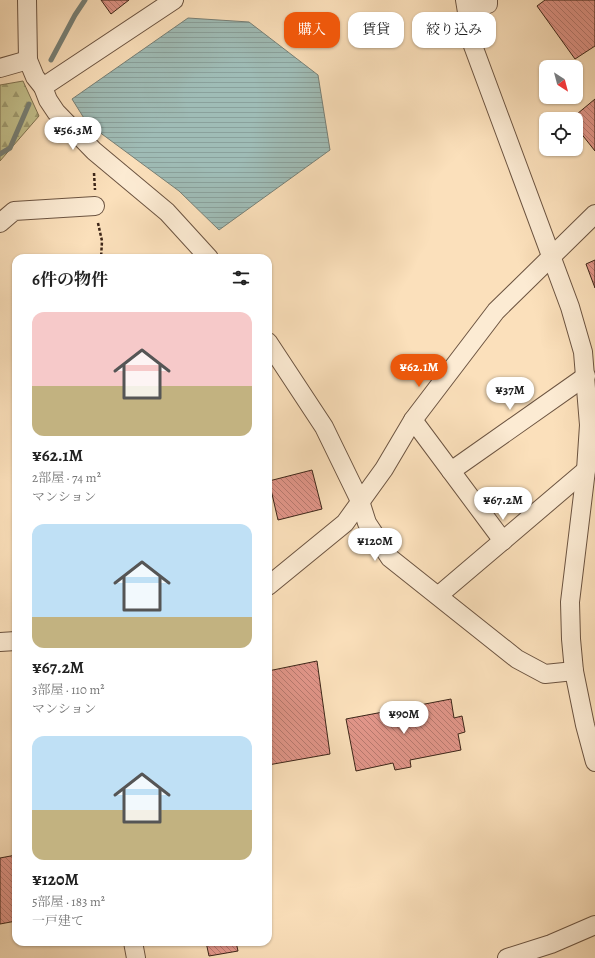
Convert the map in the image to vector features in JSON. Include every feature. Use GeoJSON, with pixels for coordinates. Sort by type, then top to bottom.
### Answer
{"type":"FeatureCollection","features":[{"type":"Feature","properties":{"kind":"street"},"geometry":{"type":"LineString","coordinates":[[27,0],[28,60],[35,78],[43,88],[48,100],[56,112],[88,145],[167,212],[205,254]]}},
{"type":"Feature","properties":{"kind":"street"},"geometry":{"type":"LineString","coordinates":[[43,88],[168,2],[174,0]]}},
{"type":"Feature","properties":{"kind":"street"},"geometry":{"type":"LineString","coordinates":[[488,0],[488,4],[466,5],[472,42],[570,307],[583,352],[591,445],[586,470],[570,602],[571,639],[574,671],[590,725],[595,762]]}},
{"type":"Feature","properties":{"kind":"street"},"geometry":{"type":"LineString","coordinates":[[0,68],[28,60]]}},
{"type":"Feature","properties":{"kind":"street"},"geometry":{"type":"LineString","coordinates":[[0,224],[14,211],[95,206]]}},
{"type":"Feature","properties":{"kind":"street"},"geometry":{"type":"LineString","coordinates":[[272,583],[345,523],[384,469],[413,420],[496,311],[595,214]]}},
{"type":"Feature","properties":{"kind":"street"},"geometry":{"type":"LineString","coordinates":[[272,348],[324,427],[360,501],[367,523],[390,558],[439,595],[517,659],[545,674],[574,671]]}},
{"type":"Feature","properties":{"kind":"street"},"geometry":{"type":"LineString","coordinates":[[451,471],[586,376]]}},
{"type":"Feature","properties":{"kind":"street"},"geometry":{"type":"LineString","coordinates":[[413,420],[503,541]]}},
{"type":"Feature","properties":{"kind":"street"},"geometry":{"type":"LineString","coordinates":[[439,595],[586,470]]}},
{"type":"Feature","properties":{"kind":"street"},"geometry":{"type":"LineString","coordinates":[[0,642],[12,641]]}},
{"type":"Feature","properties":{"kind":"street"},"geometry":{"type":"LineString","coordinates":[[507,958],[550,944],[595,925]]}},
{"type":"Feature","properties":{"kind":"street"},"geometry":{"type":"LineString","coordinates":[[134,946],[136,958]]}},
{"type":"Feature","properties":{"kind":"green space"},"geometry":{"type":"Polygon","coordinates":[[[23,81],[39,116],[0,161],[0,85],[23,81]]]}},
{"type":"Feature","properties":{"kind":"water"},"geometry":{"type":"Polygon","coordinates":[[[188,18],[249,22],[318,75],[330,150],[219,230],[179,191],[87,123],[72,99],[188,18]]]}},
{"type":"Feature","properties":{"kind":"building"},"geometry":{"type":"Polygon","coordinates":[[[101,0],[129,0],[111,14],[101,0]]]}},
{"type":"Feature","properties":{"kind":"building"},"geometry":{"type":"Polygon","coordinates":[[[545,0],[595,0],[595,46],[575,59],[537,6],[545,0]]]}},
{"type":"Feature","properties":{"kind":"building"},"geometry":{"type":"Polygon","coordinates":[[[595,99],[595,151],[583,136],[583,112],[579,112],[595,99]]]}},
{"type":"Feature","properties":{"kind":"building"},"geometry":{"type":"Polygon","coordinates":[[[595,260],[595,288],[586,264],[595,260]]]}},
{"type":"Feature","properties":{"kind":"building"},"geometry":{"type":"Polygon","coordinates":[[[312,470],[322,509],[278,520],[272,494],[272,480],[312,470]]]}},
{"type":"Feature","properties":{"kind":"building"},"geometry":{"type":"Polygon","coordinates":[[[317,661],[330,754],[272,764],[272,670],[317,661]]]}},
{"type":"Feature","properties":{"kind":"building"},"geometry":{"type":"Polygon","coordinates":[[[451,699],[454,718],[462,716],[465,732],[458,734],[461,750],[410,760],[411,767],[395,770],[393,763],[356,771],[346,719],[383,712],[382,707],[398,703],[399,709],[451,699]]]}},
{"type":"Feature","properties":{"kind":"building"},"geometry":{"type":"Polygon","coordinates":[[[12,856],[12,922],[0,924],[0,858],[12,856]]]}},
{"type":"Feature","properties":{"kind":"building"},"geometry":{"type":"Polygon","coordinates":[[[207,946],[237,946],[238,951],[209,956],[207,946]]]}},
{"type":"Feature","properties":{"kind":"waterway"},"geometry":{"type":"LineString","coordinates":[[51,60],[75,15],[85,0]]}},
{"type":"Feature","properties":{"kind":"waterway"},"geometry":{"type":"LineString","coordinates":[[0,154],[10,148],[29,104]]}}]}
